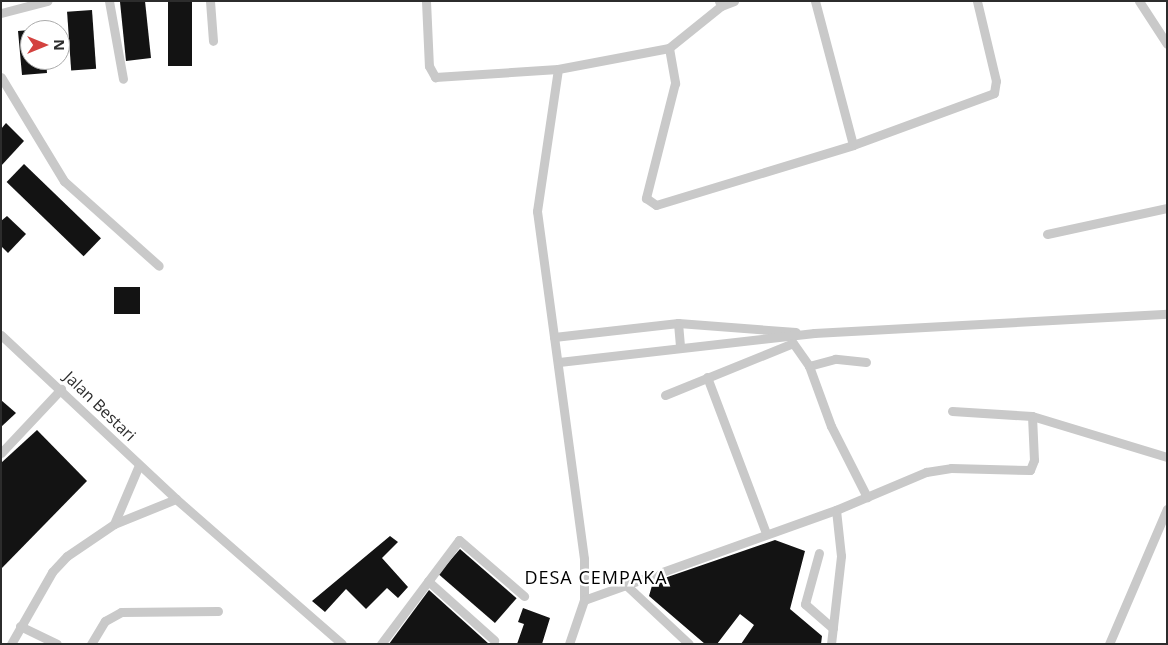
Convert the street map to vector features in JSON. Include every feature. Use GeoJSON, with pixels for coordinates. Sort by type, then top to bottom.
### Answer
{"type":"FeatureCollection","features":[{"type":"Feature","properties":{"kind":"street"},"geometry":{"type":"LineString","coordinates":[[1,13],[16,5],[47,1]]}},
{"type":"Feature","properties":{"kind":"street"},"geometry":{"type":"LineString","coordinates":[[109,1],[123,79]]}},
{"type":"Feature","properties":{"kind":"street"},"geometry":{"type":"LineString","coordinates":[[210,1],[213,42]]}},
{"type":"Feature","properties":{"kind":"street"},"geometry":{"type":"LineString","coordinates":[[426,1],[429,66],[435,78],[558,69],[669,48],[720,4],[734,1]]}},
{"type":"Feature","properties":{"kind":"street"},"geometry":{"type":"LineString","coordinates":[[815,1],[853,145]]}},
{"type":"Feature","properties":{"kind":"street"},"geometry":{"type":"LineString","coordinates":[[669,48],[675,83],[650,177],[648,203],[670,203],[853,145],[994,94],[996,81],[977,1]]}},
{"type":"Feature","properties":{"kind":"street"},"geometry":{"type":"LineString","coordinates":[[1139,1],[1167,44]]}},
{"type":"Feature","properties":{"kind":"street"},"geometry":{"type":"LineString","coordinates":[[558,69],[536,200],[586,569],[584,600],[569,644]]}},
{"type":"Feature","properties":{"kind":"street"},"geometry":{"type":"LineString","coordinates":[[1,77],[64,181],[159,266]]}},
{"type":"Feature","properties":{"kind":"street"},"geometry":{"type":"LineString","coordinates":[[1047,234],[1167,208]]}},
{"type":"Feature","properties":{"kind":"street"},"geometry":{"type":"LineString","coordinates":[[559,362],[814,333],[1167,314]]}},
{"type":"Feature","properties":{"kind":"street"},"geometry":{"type":"LineString","coordinates":[[554,337],[678,323],[814,333]]}},
{"type":"Feature","properties":{"kind":"street"},"geometry":{"type":"LineString","coordinates":[[678,323],[680,347]]}},
{"type":"Feature","properties":{"kind":"street","name":"Jalan Bestari"},"geometry":{"type":"LineString","coordinates":[[1,335],[61,389],[176,499],[342,644]]}},
{"type":"Feature","properties":{"kind":"street"},"geometry":{"type":"LineString","coordinates":[[665,395],[793,343],[809,366],[831,426],[867,497]]}},
{"type":"Feature","properties":{"kind":"street"},"geometry":{"type":"LineString","coordinates":[[809,366],[835,359],[866,362]]}},
{"type":"Feature","properties":{"kind":"street"},"geometry":{"type":"LineString","coordinates":[[707,377],[766,533]]}},
{"type":"Feature","properties":{"kind":"street"},"geometry":{"type":"LineString","coordinates":[[1,453],[61,389]]}},
{"type":"Feature","properties":{"kind":"street"},"geometry":{"type":"LineString","coordinates":[[952,411],[1032,416],[1167,457]]}},
{"type":"Feature","properties":{"kind":"street"},"geometry":{"type":"LineString","coordinates":[[584,600],[766,533],[836,510],[938,469],[1030,470],[1034,460],[1032,416]]}},
{"type":"Feature","properties":{"kind":"street"},"geometry":{"type":"LineString","coordinates":[[114,524],[139,465]]}},
{"type":"Feature","properties":{"kind":"street"},"geometry":{"type":"LineString","coordinates":[[11,644],[20,626],[60,562],[114,524],[176,499]]}},
{"type":"Feature","properties":{"kind":"street"},"geometry":{"type":"LineString","coordinates":[[1109,644],[1167,509]]}},
{"type":"Feature","properties":{"kind":"street"},"geometry":{"type":"LineString","coordinates":[[831,644],[841,556],[836,510]]}},
{"type":"Feature","properties":{"kind":"street"},"geometry":{"type":"LineString","coordinates":[[380,644],[461,540],[524,596]]}},
{"type":"Feature","properties":{"kind":"street"},"geometry":{"type":"LineString","coordinates":[[819,553],[805,604],[833,628]]}},
{"type":"Feature","properties":{"kind":"street"},"geometry":{"type":"LineString","coordinates":[[428,581],[494,640]]}},
{"type":"Feature","properties":{"kind":"street"},"geometry":{"type":"LineString","coordinates":[[626,585],[689,644]]}},
{"type":"Feature","properties":{"kind":"street"},"geometry":{"type":"LineString","coordinates":[[91,644],[105,621],[121,612],[218,611]]}},
{"type":"Feature","properties":{"kind":"street"},"geometry":{"type":"LineString","coordinates":[[20,626],[57,644]]}},
{"type":"Feature","properties":{"kind":"building"},"geometry":{"type":"Polygon","coordinates":[[[145,1],[151,58],[126,61],[120,2],[145,1]]]}},
{"type":"Feature","properties":{"kind":"building"},"geometry":{"type":"Polygon","coordinates":[[[168,1],[192,1],[192,66],[168,66],[168,1]]]}},
{"type":"Feature","properties":{"kind":"building"},"geometry":{"type":"Polygon","coordinates":[[[92,10],[96,69],[71,71],[70,20],[68,20],[67,12],[92,10]]]}},
{"type":"Feature","properties":{"kind":"building"},"geometry":{"type":"Polygon","coordinates":[[[18,31],[20,31],[20,53],[18,31]]]}},
{"type":"Feature","properties":{"kind":"building"},"geometry":{"type":"Polygon","coordinates":[[[22,70],[47,70],[47,73],[22,75],[22,70]]]}},
{"type":"Feature","properties":{"kind":"building"},"geometry":{"type":"Polygon","coordinates":[[[6,123],[24,141],[1,166],[1,129],[6,123]]]}},
{"type":"Feature","properties":{"kind":"building"},"geometry":{"type":"Polygon","coordinates":[[[24,164],[101,238],[84,256],[7,182],[24,164]]]}},
{"type":"Feature","properties":{"kind":"building"},"geometry":{"type":"Polygon","coordinates":[[[7,216],[26,234],[8,253],[1,246],[1,221],[7,216]]]}},
{"type":"Feature","properties":{"kind":"building"},"geometry":{"type":"Polygon","coordinates":[[[114,287],[140,287],[140,314],[114,314],[114,287]]]}},
{"type":"Feature","properties":{"kind":"building"},"geometry":{"type":"Polygon","coordinates":[[[1,400],[16,413],[1,427],[1,400]]]}},
{"type":"Feature","properties":{"kind":"building"},"geometry":{"type":"Polygon","coordinates":[[[37,430],[87,481],[1,569],[1,463],[37,430]]]}},
{"type":"Feature","properties":{"kind":"building"},"geometry":{"type":"Polygon","coordinates":[[[390,536],[398,542],[382,558],[408,587],[398,598],[387,588],[366,609],[346,589],[325,612],[312,601],[390,536]]]}},
{"type":"Feature","properties":{"kind":"building"},"geometry":{"type":"Polygon","coordinates":[[[775,540],[805,551],[790,609],[822,636],[821,644],[741,644],[754,625],[740,614],[717,644],[705,644],[649,596],[653,582],[775,540]]]}},
{"type":"Feature","properties":{"kind":"building"},"geometry":{"type":"Polygon","coordinates":[[[460,549],[517,598],[495,623],[438,574],[460,549]]]}},
{"type":"Feature","properties":{"kind":"building"},"geometry":{"type":"Polygon","coordinates":[[[429,590],[489,644],[389,644],[429,590]]]}},
{"type":"Feature","properties":{"kind":"building"},"geometry":{"type":"Polygon","coordinates":[[[523,608],[550,618],[542,644],[517,644],[524,624],[518,622],[523,608]]]}},
{"type":"Feature","properties":{"kind":"district","name":"DESA CEMPAKA"},"geometry":{"type":"Point","coordinates":[596,577]}}]}
